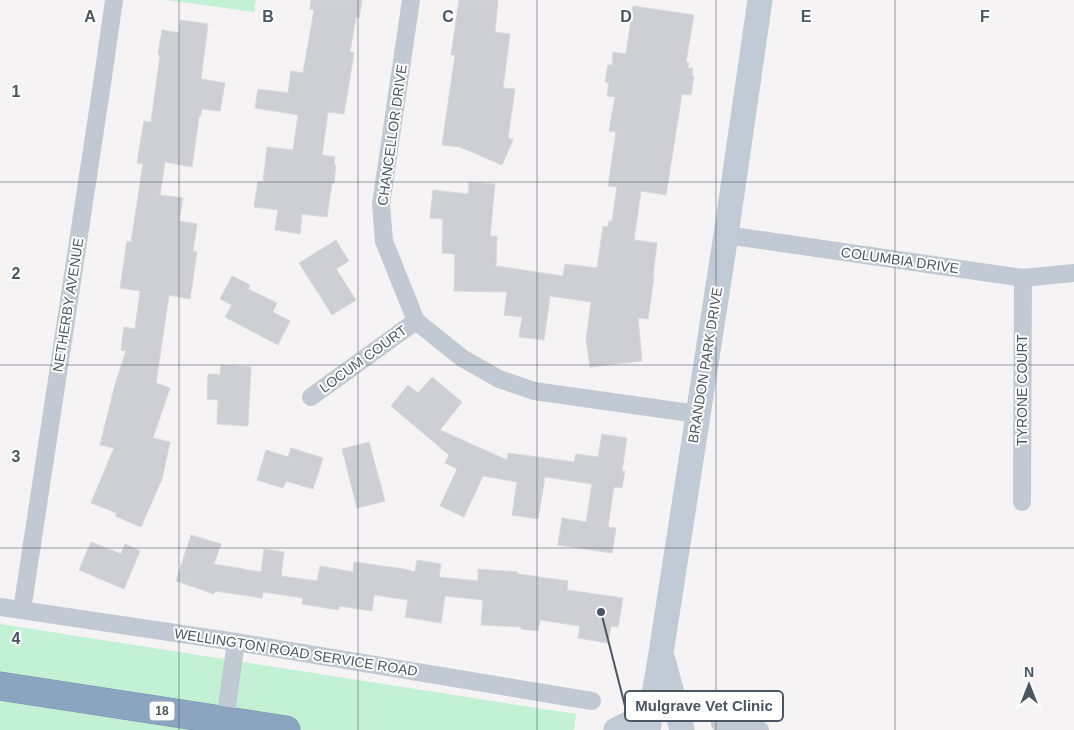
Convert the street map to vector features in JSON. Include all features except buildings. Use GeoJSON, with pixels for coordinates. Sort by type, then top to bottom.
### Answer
{"type":"FeatureCollection","features":[{"type":"Feature","properties":{"kind":"highway","name":"18"},"geometry":{"type":"LineString","coordinates":[[0,686],[286,730]]}},
{"type":"Feature","properties":{"kind":"street","name":"NETHERBY AVENUE"},"geometry":{"type":"LineString","coordinates":[[22,610],[114,0]]}},
{"type":"Feature","properties":{"kind":"street","name":"CHANCELLOR DRIVE"},"geometry":{"type":"LineString","coordinates":[[410,0],[381,204],[384,241],[416,321],[462,358],[499,379],[534,391],[697,414]]}},
{"type":"Feature","properties":{"kind":"street","name":"BRANDON PARK DRIVE"},"geometry":{"type":"LineString","coordinates":[[649,721],[726,235],[760,0]]}},
{"type":"Feature","properties":{"kind":"street","name":"COLUMBIA DRIVE"},"geometry":{"type":"LineString","coordinates":[[726,235],[1022,278],[1074,273]]}},
{"type":"Feature","properties":{"kind":"street","name":"TYRONE COURT"},"geometry":{"type":"LineString","coordinates":[[1022,278],[1022,502]]}},
{"type":"Feature","properties":{"kind":"street","name":"LOCUM COURT"},"geometry":{"type":"LineString","coordinates":[[311,397],[416,321]]}},
{"type":"Feature","properties":{"kind":"street","name":"WELLINGTON ROAD SERVICE ROAD"},"geometry":{"type":"LineString","coordinates":[[0,607],[236,642],[592,701]]}},
{"type":"Feature","properties":{"kind":"street"},"geometry":{"type":"LineString","coordinates":[[225,720],[236,642]]}},
{"type":"Feature","properties":{"kind":"street"},"geometry":{"type":"LineString","coordinates":[[661,653],[682,730]]}},
{"type":"Feature","properties":{"kind":"street"},"geometry":{"type":"LineString","coordinates":[[616,730],[649,721]]}},
{"type":"Feature","properties":{"kind":"street"},"geometry":{"type":"LineString","coordinates":[[720,723],[760,730]]}},
{"type":"Feature","properties":{"kind":"green space"},"geometry":{"type":"Polygon","coordinates":[[[167,0],[256,0],[254,12],[167,0]]]}},
{"type":"Feature","properties":{"kind":"green space"},"geometry":{"type":"Polygon","coordinates":[[[0,624],[576,714],[574,730],[0,730],[0,624]]]}},
{"type":"Feature","properties":{"kind":"place","name":"Mulgrave Vet Clinic"},"geometry":{"type":"Point","coordinates":[601,612]}}]}
